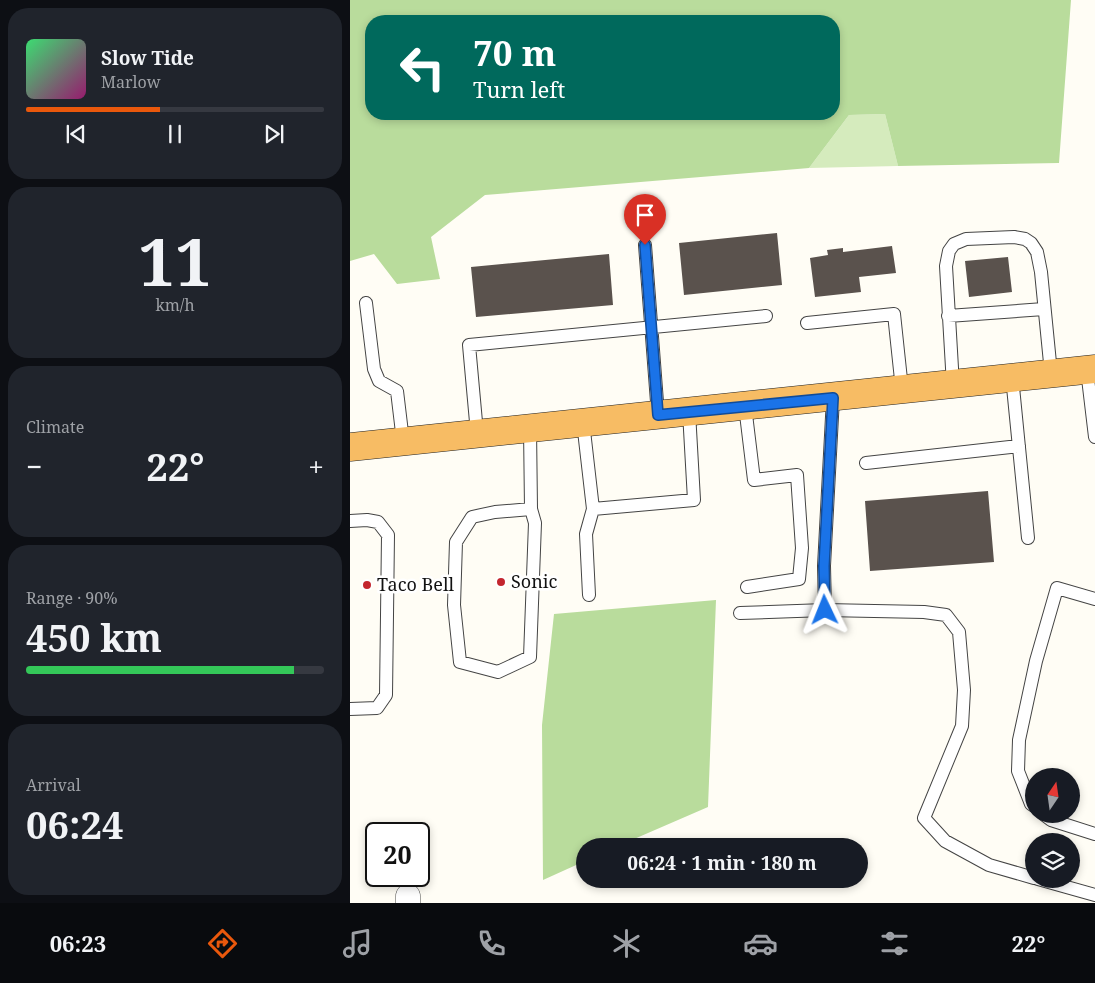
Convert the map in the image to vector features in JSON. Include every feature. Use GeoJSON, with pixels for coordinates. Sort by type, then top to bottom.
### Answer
{"type":"FeatureCollection","features":[{"type":"Feature","properties":{"kind":"highway"},"geometry":{"type":"LineString","coordinates":[[350,447],[833,398],[1091,369]]}},
{"type":"Feature","properties":{"kind":"lane"},"geometry":{"type":"LineString","coordinates":[[953,385],[946,280],[948,256],[954,244],[966,239],[1014,237],[1025,239],[1031,243],[1037,252],[1041,272],[1051,373]]}},
{"type":"Feature","properties":{"kind":"lane"},"geometry":{"type":"LineString","coordinates":[[645,245],[658,415]]}},
{"type":"Feature","properties":{"kind":"lane"},"geometry":{"type":"LineString","coordinates":[[366,303],[374,369],[379,381],[397,391],[403,441]]}},
{"type":"Feature","properties":{"kind":"lane"},"geometry":{"type":"LineString","coordinates":[[948,316],[1044,309]]}},
{"type":"Feature","properties":{"kind":"lane"},"geometry":{"type":"LineString","coordinates":[[807,323],[894,314],[902,389]]}},
{"type":"Feature","properties":{"kind":"lane"},"geometry":{"type":"LineString","coordinates":[[477,433],[469,345],[766,316]]}},
{"type":"Feature","properties":{"kind":"lane"},"geometry":{"type":"LineString","coordinates":[[1091,369],[1095,437]]}},
{"type":"Feature","properties":{"kind":"lane"},"geometry":{"type":"LineString","coordinates":[[1012,377],[1028,538]]}},
{"type":"Feature","properties":{"kind":"lane"},"geometry":{"type":"LineString","coordinates":[[825,610],[824,566],[833,398]]}},
{"type":"Feature","properties":{"kind":"lane"},"geometry":{"type":"LineString","coordinates":[[745,406],[754,480],[797,475],[802,548],[799,579],[747,587]]}},
{"type":"Feature","properties":{"kind":"lane"},"geometry":{"type":"LineString","coordinates":[[593,509],[694,500],[689,412]]}},
{"type":"Feature","properties":{"kind":"lane"},"geometry":{"type":"LineString","coordinates":[[583,422],[593,509],[586,534],[589,595]]}},
{"type":"Feature","properties":{"kind":"lane"},"geometry":{"type":"LineString","coordinates":[[530,428],[531,509],[535,523],[530,657],[498,672],[460,662],[454,605],[456,542],[472,517],[496,512],[531,509]]}},
{"type":"Feature","properties":{"kind":"lane"},"geometry":{"type":"LineString","coordinates":[[866,463],[1019,446]]}},
{"type":"Feature","properties":{"kind":"lane"},"geometry":{"type":"LineString","coordinates":[[350,521],[367,520],[378,522],[388,534],[386,695],[377,708],[350,709]]}},
{"type":"Feature","properties":{"kind":"lane"},"geometry":{"type":"LineString","coordinates":[[1025,789],[1018,771],[1019,740],[1036,661],[1057,588],[1095,599]]}},
{"type":"Feature","properties":{"kind":"lane"},"geometry":{"type":"LineString","coordinates":[[740,613],[825,610],[924,612],[946,615],[959,632],[964,690],[962,726],[924,818],[945,841],[989,865],[1025,875]]}},
{"type":"Feature","properties":{"kind":"lane"},"geometry":{"type":"LineString","coordinates":[[1061,823],[1095,834]]}},
{"type":"Feature","properties":{"kind":"lane"},"geometry":{"type":"LineString","coordinates":[[1070,888],[1095,895]]}},
{"type":"Feature","properties":{"kind":"green space"},"geometry":{"type":"Polygon","coordinates":[[[350,0],[1071,0],[1059,163],[898,166],[885,114],[849,115],[809,168],[485,195],[431,237],[440,279],[397,284],[374,254],[350,261],[350,0]]]}},
{"type":"Feature","properties":{"kind":"green space"},"geometry":{"type":"Polygon","coordinates":[[[885,114],[898,166],[809,168],[849,115],[885,114]]]}},
{"type":"Feature","properties":{"kind":"green space"},"geometry":{"type":"Polygon","coordinates":[[[716,600],[708,807],[636,838],[576,838],[576,865],[543,880],[542,725],[554,614],[716,600]]]}},
{"type":"Feature","properties":{"kind":"building"},"geometry":{"type":"Polygon","coordinates":[[[777,233],[782,285],[684,295],[679,243],[777,233]]]}},
{"type":"Feature","properties":{"kind":"building"},"geometry":{"type":"Polygon","coordinates":[[[892,246],[896,273],[859,277],[861,292],[815,297],[810,258],[828,255],[827,250],[843,248],[843,252],[892,246]]]}},
{"type":"Feature","properties":{"kind":"building"},"geometry":{"type":"Polygon","coordinates":[[[609,254],[613,305],[476,317],[471,267],[609,254]]]}},
{"type":"Feature","properties":{"kind":"building"},"geometry":{"type":"Polygon","coordinates":[[[1008,257],[1012,292],[969,297],[965,261],[1008,257]]]}},
{"type":"Feature","properties":{"kind":"building"},"geometry":{"type":"Polygon","coordinates":[[[988,491],[994,562],[870,571],[865,501],[988,491]]]}},
{"type":"Feature","properties":{"kind":"place","name":"Sonic"},"geometry":{"type":"Point","coordinates":[501,582]}},
{"type":"Feature","properties":{"kind":"place","name":"Taco Bell"},"geometry":{"type":"Point","coordinates":[367,585]}},
{"type":"Feature","properties":{"kind":"route"},"geometry":{"type":"LineString","coordinates":[[645,245],[658,415],[833,398],[824,566],[825,610]]}}]}
